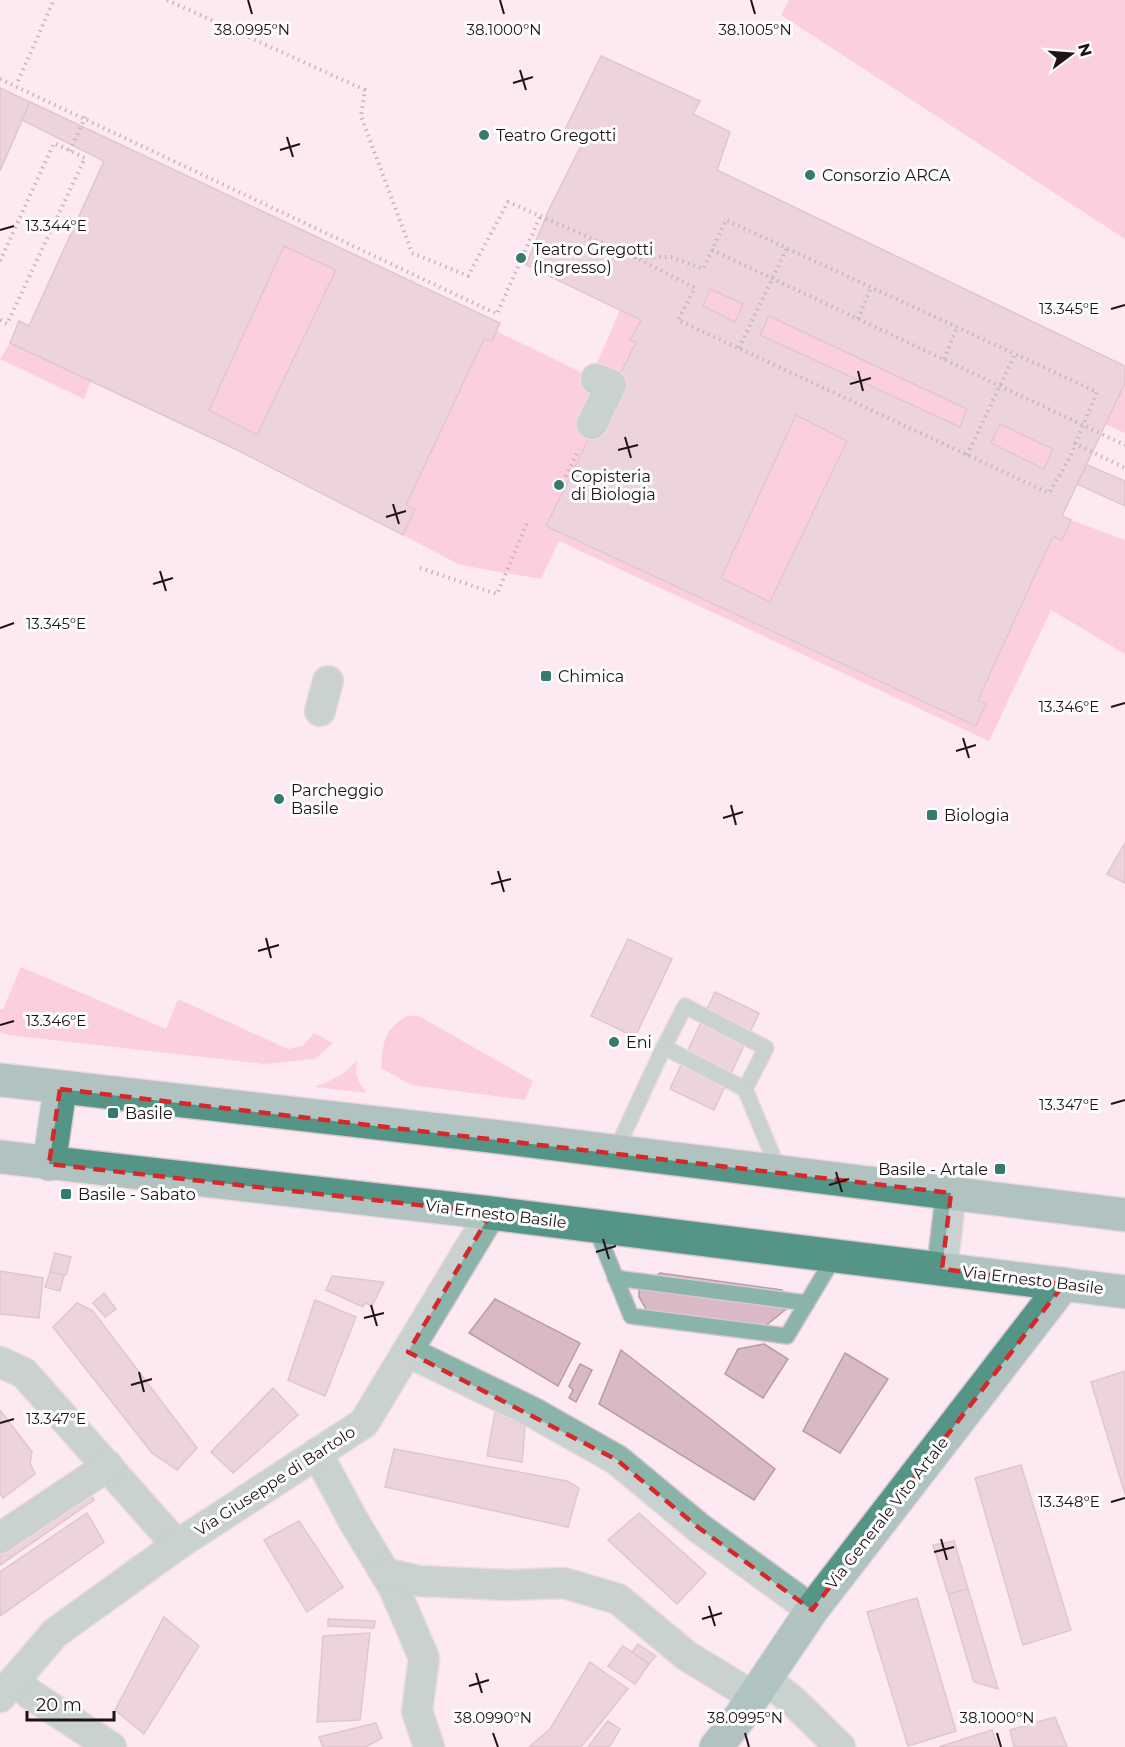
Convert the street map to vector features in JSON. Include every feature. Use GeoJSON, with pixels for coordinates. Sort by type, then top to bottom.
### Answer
{"type":"FeatureCollection","features":[{"type":"Feature","properties":{"kind":"main road"},"geometry":{"type":"LineString","coordinates":[[0,1080],[1125,1215]]}},
{"type":"Feature","properties":{"kind":"main road"},"geometry":{"type":"LineString","coordinates":[[49,1164],[60,1089]]}},
{"type":"Feature","properties":{"kind":"main road","name":"Via Ernesto Basile"},"geometry":{"type":"LineString","coordinates":[[0,1157],[491,1213],[1125,1292]]}},
{"type":"Feature","properties":{"kind":"main road","name":"Via Generale Vito Artale"},"geometry":{"type":"LineString","coordinates":[[716,1747],[760,1688],[812,1610],[1064,1284]]}},
{"type":"Feature","properties":{"kind":"street"},"geometry":{"type":"LineString","coordinates":[[592,424],[611,385],[596,379]]}},
{"type":"Feature","properties":{"kind":"street"},"geometry":{"type":"LineString","coordinates":[[320,711],[328,681]]}},
{"type":"Feature","properties":{"kind":"street","name":"Via Ernesto Basile"},"geometry":{"type":"LineString","coordinates":[[942,1269],[951,1193]]}},
{"type":"Feature","properties":{"kind":"street","name":"Via Giuseppe di Bartolo"},"geometry":{"type":"LineString","coordinates":[[7,1689],[55,1633],[177,1545],[364,1423],[491,1213]]}},
{"type":"Feature","properties":{"kind":"street"},"geometry":{"type":"LineString","coordinates":[[408,1352],[534,1413],[617,1460],[699,1528],[812,1610]]}},
{"type":"Feature","properties":{"kind":"street"},"geometry":{"type":"LineString","coordinates":[[0,1362],[24,1373],[177,1545]]}},
{"type":"Feature","properties":{"kind":"street"},"geometry":{"type":"LineString","coordinates":[[317,1453],[353,1520],[394,1588],[424,1658],[417,1711],[429,1747]]}},
{"type":"Feature","properties":{"kind":"street"},"geometry":{"type":"LineString","coordinates":[[0,1538],[108,1466]]}},
{"type":"Feature","properties":{"kind":"street"},"geometry":{"type":"LineString","coordinates":[[385,1573],[419,1581],[506,1586],[564,1583],[618,1599],[687,1656],[794,1702],[840,1747]]}},
{"type":"Feature","properties":{"kind":"street"},"geometry":{"type":"LineString","coordinates":[[7,1689],[30,1694],[111,1747]]}},
{"type":"Feature","properties":{"kind":"lane"},"geometry":{"type":"LineString","coordinates":[[615,1152],[686,1005],[766,1047],[745,1089]]}},
{"type":"Feature","properties":{"kind":"lane"},"geometry":{"type":"LineString","coordinates":[[664,1047],[745,1089],[779,1172]]}},
{"type":"Feature","properties":{"kind":"lane"},"geometry":{"type":"LineString","coordinates":[[595,1226],[631,1316],[787,1336],[835,1256]]}},
{"type":"Feature","properties":{"kind":"lane"},"geometry":{"type":"LineString","coordinates":[[615,1278],[807,1303]]}},
{"type":"Feature","properties":{"kind":"path"},"geometry":{"type":"LineString","coordinates":[[18,81],[54,0]]}},
{"type":"Feature","properties":{"kind":"path"},"geometry":{"type":"LineString","coordinates":[[167,0],[365,90],[362,116],[412,253],[468,276],[508,202],[634,257],[695,288],[678,320],[1049,494],[1069,459],[1097,392],[726,220],[703,269],[671,257],[634,257]]}},
{"type":"Feature","properties":{"kind":"path"},"geometry":{"type":"LineString","coordinates":[[0,79],[497,314],[540,217]]}},
{"type":"Feature","properties":{"kind":"path"},"geometry":{"type":"LineString","coordinates":[[70,151],[87,113]]}},
{"type":"Feature","properties":{"kind":"path"},"geometry":{"type":"LineString","coordinates":[[0,261],[54,143],[85,158],[8,324],[0,320]]}},
{"type":"Feature","properties":{"kind":"path"},"geometry":{"type":"LineString","coordinates":[[739,348],[787,248]]}},
{"type":"Feature","properties":{"kind":"path"},"geometry":{"type":"LineString","coordinates":[[712,250],[1125,445]]}},
{"type":"Feature","properties":{"kind":"path"},"geometry":{"type":"LineString","coordinates":[[858,319],[871,287]]}},
{"type":"Feature","properties":{"kind":"path"},"geometry":{"type":"LineString","coordinates":[[944,358],[957,327]]}},
{"type":"Feature","properties":{"kind":"path"},"geometry":{"type":"LineString","coordinates":[[967,455],[1015,354]]}},
{"type":"Feature","properties":{"kind":"path"},"geometry":{"type":"LineString","coordinates":[[562,482],[592,424]]}},
{"type":"Feature","properties":{"kind":"path"},"geometry":{"type":"LineString","coordinates":[[1074,443],[1125,468]]}},
{"type":"Feature","properties":{"kind":"path"},"geometry":{"type":"LineString","coordinates":[[420,568],[497,594],[527,523]]}},
{"type":"Feature","properties":{"kind":"highlighted area"},"geometry":{"type":"Polygon","coordinates":[[[60,1089],[951,1193],[942,1269],[1064,1284],[812,1610],[699,1528],[617,1460],[408,1352],[491,1213],[49,1164],[60,1089]]]}},
{"type":"Feature","properties":{"kind":"shaded area"},"geometry":{"type":"Polygon","coordinates":[[[789,0],[1125,0],[1125,239],[781,15],[789,0]]]}},
{"type":"Feature","properties":{"kind":"shaded area"},"geometry":{"type":"Polygon","coordinates":[[[284,246],[336,270],[257,435],[209,410],[284,246]]]}},
{"type":"Feature","properties":{"kind":"shaded area"},"geometry":{"type":"Polygon","coordinates":[[[710,289],[743,304],[735,322],[703,306],[710,289]]]}},
{"type":"Feature","properties":{"kind":"shaded area"},"geometry":{"type":"Polygon","coordinates":[[[620,310],[641,320],[630,339],[636,342],[546,526],[975,726],[986,704],[978,700],[1053,536],[1062,541],[1071,520],[1125,540],[1125,654],[1051,610],[989,741],[559,541],[541,579],[460,565],[403,535],[415,509],[406,505],[484,339],[492,341],[496,331],[591,377],[620,310]]]}},
{"type":"Feature","properties":{"kind":"shaded area"},"geometry":{"type":"Polygon","coordinates":[[[769,316],[967,409],[960,427],[760,335],[769,316]]]}},
{"type":"Feature","properties":{"kind":"shaded area"},"geometry":{"type":"Polygon","coordinates":[[[10,343],[91,381],[84,399],[0,359],[10,343]]]}},
{"type":"Feature","properties":{"kind":"shaded area"},"geometry":{"type":"Polygon","coordinates":[[[1125,383],[1125,433],[1105,424],[1125,383]]]}},
{"type":"Feature","properties":{"kind":"shaded area"},"geometry":{"type":"Polygon","coordinates":[[[796,415],[847,441],[770,602],[721,578],[796,415]]]}},
{"type":"Feature","properties":{"kind":"shaded area"},"geometry":{"type":"Polygon","coordinates":[[[1000,424],[1053,449],[1044,469],[991,443],[1000,424]]]}},
{"type":"Feature","properties":{"kind":"shaded area"},"geometry":{"type":"Polygon","coordinates":[[[21,967],[166,1029],[178,999],[288,1049],[303,1046],[314,1033],[333,1043],[315,1059],[264,1064],[8,1035],[0,1032],[0,1009],[3,1009],[21,967]]]}},
{"type":"Feature","properties":{"kind":"shaded area"},"geometry":{"type":"Polygon","coordinates":[[[407,1016],[419,1016],[533,1081],[525,1100],[411,1085],[381,1068],[384,1044],[389,1032],[407,1016]]]}},
{"type":"Feature","properties":{"kind":"shaded area"},"geometry":{"type":"Polygon","coordinates":[[[357,1060],[358,1078],[367,1093],[315,1087],[343,1073],[357,1060]]]}},
{"type":"Feature","properties":{"kind":"building"},"geometry":{"type":"Polygon","coordinates":[[[601,56],[700,101],[693,114],[730,132],[717,170],[1125,366],[1125,383],[1062,516],[1071,520],[1062,541],[1053,536],[978,700],[986,704],[976,726],[546,526],[636,342],[630,340],[641,320],[526,265],[550,207],[583,142],[564,132],[601,56]],[[710,289],[703,306],[735,322],[743,304],[710,289]],[[769,316],[760,335],[960,427],[967,409],[769,316]],[[796,415],[721,578],[770,602],[847,441],[796,415]],[[1000,424],[991,443],[1044,469],[1053,449],[1000,424]]]}},
{"type":"Feature","properties":{"kind":"building"},"geometry":{"type":"Polygon","coordinates":[[[0,88],[30,102],[0,171],[0,88]]]}},
{"type":"Feature","properties":{"kind":"building"},"geometry":{"type":"Polygon","coordinates":[[[30,102],[500,323],[492,341],[484,339],[406,505],[415,509],[403,535],[233,448],[10,343],[19,321],[29,326],[104,161],[22,120],[30,102]],[[284,246],[209,410],[257,435],[336,270],[284,246]]]}},
{"type":"Feature","properties":{"kind":"building"},"geometry":{"type":"Polygon","coordinates":[[[1087,465],[1125,481],[1125,506],[1077,484],[1087,465]]]}},
{"type":"Feature","properties":{"kind":"building"},"geometry":{"type":"Polygon","coordinates":[[[1125,843],[1125,883],[1107,874],[1125,843]]]}},
{"type":"Feature","properties":{"kind":"building"},"geometry":{"type":"Polygon","coordinates":[[[628,939],[672,959],[635,1037],[591,1016],[628,939]]]}},
{"type":"Feature","properties":{"kind":"building"},"geometry":{"type":"Polygon","coordinates":[[[715,992],[759,1013],[714,1110],[670,1089],[715,992]]]}},
{"type":"Feature","properties":{"kind":"building"},"geometry":{"type":"Polygon","coordinates":[[[55,1253],[71,1257],[66,1275],[50,1272],[55,1253]]]}},
{"type":"Feature","properties":{"kind":"building"},"geometry":{"type":"Polygon","coordinates":[[[0,1271],[43,1278],[39,1318],[0,1314],[0,1271]]]}},
{"type":"Feature","properties":{"kind":"building"},"geometry":{"type":"Polygon","coordinates":[[[50,1272],[64,1275],[60,1291],[45,1287],[50,1272]]]}},
{"type":"Feature","properties":{"kind":"building"},"geometry":{"type":"Polygon","coordinates":[[[660,1273],[782,1290],[791,1305],[753,1336],[653,1321],[639,1297],[639,1289],[660,1273]]]}},
{"type":"Feature","properties":{"kind":"building"},"geometry":{"type":"Polygon","coordinates":[[[332,1276],[384,1282],[372,1306],[365,1303],[363,1307],[326,1290],[332,1276]]]}},
{"type":"Feature","properties":{"kind":"building"},"geometry":{"type":"Polygon","coordinates":[[[104,1293],[116,1309],[105,1317],[93,1303],[104,1293]]]}},
{"type":"Feature","properties":{"kind":"building"},"geometry":{"type":"Polygon","coordinates":[[[495,1299],[580,1343],[558,1386],[469,1333],[495,1299]]]}},
{"type":"Feature","properties":{"kind":"building"},"geometry":{"type":"Polygon","coordinates":[[[315,1300],[356,1317],[325,1396],[288,1380],[315,1300]]]}},
{"type":"Feature","properties":{"kind":"building"},"geometry":{"type":"Polygon","coordinates":[[[77,1303],[92,1310],[197,1448],[177,1470],[152,1453],[53,1327],[77,1303]]]}},
{"type":"Feature","properties":{"kind":"building"},"geometry":{"type":"Polygon","coordinates":[[[764,1344],[788,1359],[763,1398],[725,1374],[738,1349],[764,1344]]]}},
{"type":"Feature","properties":{"kind":"building"},"geometry":{"type":"Polygon","coordinates":[[[621,1350],[775,1469],[754,1500],[599,1404],[621,1350]]]}},
{"type":"Feature","properties":{"kind":"building"},"geometry":{"type":"Polygon","coordinates":[[[845,1353],[888,1379],[840,1453],[803,1431],[845,1353]]]}},
{"type":"Feature","properties":{"kind":"building"},"geometry":{"type":"Polygon","coordinates":[[[580,1364],[592,1370],[576,1402],[569,1398],[573,1390],[569,1386],[580,1364]]]}},
{"type":"Feature","properties":{"kind":"building"},"geometry":{"type":"Polygon","coordinates":[[[1125,1371],[1125,1494],[1091,1382],[1125,1371]]]}},
{"type":"Feature","properties":{"kind":"building"},"geometry":{"type":"Polygon","coordinates":[[[273,1388],[298,1415],[233,1473],[211,1452],[273,1388]]]}},
{"type":"Feature","properties":{"kind":"building"},"geometry":{"type":"Polygon","coordinates":[[[0,1410],[32,1452],[30,1463],[35,1474],[3,1498],[0,1493],[0,1410]]]}},
{"type":"Feature","properties":{"kind":"building"},"geometry":{"type":"Polygon","coordinates":[[[495,1412],[525,1427],[522,1462],[487,1456],[495,1412]]]}},
{"type":"Feature","properties":{"kind":"building"},"geometry":{"type":"Polygon","coordinates":[[[394,1449],[567,1481],[579,1488],[568,1527],[385,1487],[394,1449]]]}},
{"type":"Feature","properties":{"kind":"building"},"geometry":{"type":"Polygon","coordinates":[[[1021,1465],[1071,1630],[1023,1645],[975,1478],[1021,1465]]]}},
{"type":"Feature","properties":{"kind":"building"},"geometry":{"type":"Polygon","coordinates":[[[86,1488],[94,1500],[0,1565],[0,1548],[86,1488]]]}},
{"type":"Feature","properties":{"kind":"building"},"geometry":{"type":"Polygon","coordinates":[[[87,1513],[104,1542],[0,1616],[0,1572],[87,1513]]]}},
{"type":"Feature","properties":{"kind":"building"},"geometry":{"type":"Polygon","coordinates":[[[639,1513],[706,1573],[677,1604],[608,1540],[639,1513]]]}},
{"type":"Feature","properties":{"kind":"building"},"geometry":{"type":"Polygon","coordinates":[[[299,1521],[343,1587],[307,1612],[264,1540],[299,1521]]]}},
{"type":"Feature","properties":{"kind":"building"},"geometry":{"type":"Polygon","coordinates":[[[954,1541],[968,1589],[948,1594],[933,1545],[954,1541]]]}},
{"type":"Feature","properties":{"kind":"building"},"geometry":{"type":"Polygon","coordinates":[[[968,1589],[998,1689],[974,1682],[948,1594],[968,1589]]]}},
{"type":"Feature","properties":{"kind":"building"},"geometry":{"type":"Polygon","coordinates":[[[917,1598],[956,1731],[908,1746],[867,1612],[917,1598]]]}},
{"type":"Feature","properties":{"kind":"building"},"geometry":{"type":"Polygon","coordinates":[[[164,1617],[199,1646],[144,1734],[115,1710],[164,1617]]]}},
{"type":"Feature","properties":{"kind":"building"},"geometry":{"type":"Polygon","coordinates":[[[328,1619],[375,1621],[374,1628],[328,1626],[328,1619]]]}},
{"type":"Feature","properties":{"kind":"building"},"geometry":{"type":"Polygon","coordinates":[[[370,1633],[360,1720],[317,1722],[323,1636],[370,1633]]]}},
{"type":"Feature","properties":{"kind":"building"},"geometry":{"type":"Polygon","coordinates":[[[638,1644],[656,1656],[649,1664],[632,1652],[638,1644]]]}},
{"type":"Feature","properties":{"kind":"building"},"geometry":{"type":"Polygon","coordinates":[[[623,1646],[649,1664],[635,1684],[608,1666],[623,1646]]]}},
{"type":"Feature","properties":{"kind":"building"},"geometry":{"type":"Polygon","coordinates":[[[590,1662],[628,1689],[581,1747],[529,1747],[550,1729],[590,1662]]]}},
{"type":"Feature","properties":{"kind":"building"},"geometry":{"type":"Polygon","coordinates":[[[1055,1717],[1067,1747],[1014,1747],[1010,1730],[1055,1717]]]}},
{"type":"Feature","properties":{"kind":"building"},"geometry":{"type":"Polygon","coordinates":[[[608,1721],[620,1729],[612,1743],[608,1747],[588,1747],[608,1721]]]}},
{"type":"Feature","properties":{"kind":"building"},"geometry":{"type":"Polygon","coordinates":[[[376,1723],[382,1738],[366,1747],[323,1747],[319,1737],[376,1723]]]}},
{"type":"Feature","properties":{"kind":"building"},"geometry":{"type":"Polygon","coordinates":[[[992,1730],[998,1747],[939,1747],[992,1730]]]}},
{"type":"Feature","properties":{"kind":"place","name":"Teatro Gregotti"},"geometry":{"type":"Point","coordinates":[484,135]}},
{"type":"Feature","properties":{"kind":"place","name":"Consorzio ARCA"},"geometry":{"type":"Point","coordinates":[810,175]}},
{"type":"Feature","properties":{"kind":"place","name":"Teatro Gregotti (Ingresso)"},"geometry":{"type":"Point","coordinates":[521,258]}},
{"type":"Feature","properties":{"kind":"place","name":"Copisteria di Biologia"},"geometry":{"type":"Point","coordinates":[559,485]}},
{"type":"Feature","properties":{"kind":"place","name":"Chimica"},"geometry":{"type":"Point","coordinates":[546,676]}},
{"type":"Feature","properties":{"kind":"place","name":"Parcheggio Basile"},"geometry":{"type":"Point","coordinates":[279,799]}},
{"type":"Feature","properties":{"kind":"place","name":"Biologia"},"geometry":{"type":"Point","coordinates":[932,815]}},
{"type":"Feature","properties":{"kind":"place","name":"Eni"},"geometry":{"type":"Point","coordinates":[614,1042]}},
{"type":"Feature","properties":{"kind":"place","name":"Basile"},"geometry":{"type":"Point","coordinates":[113,1113]}},
{"type":"Feature","properties":{"kind":"place","name":"Basile - Artale"},"geometry":{"type":"Point","coordinates":[1000,1169]}},
{"type":"Feature","properties":{"kind":"place","name":"Basile - Sabato"},"geometry":{"type":"Point","coordinates":[66,1194]}}]}
